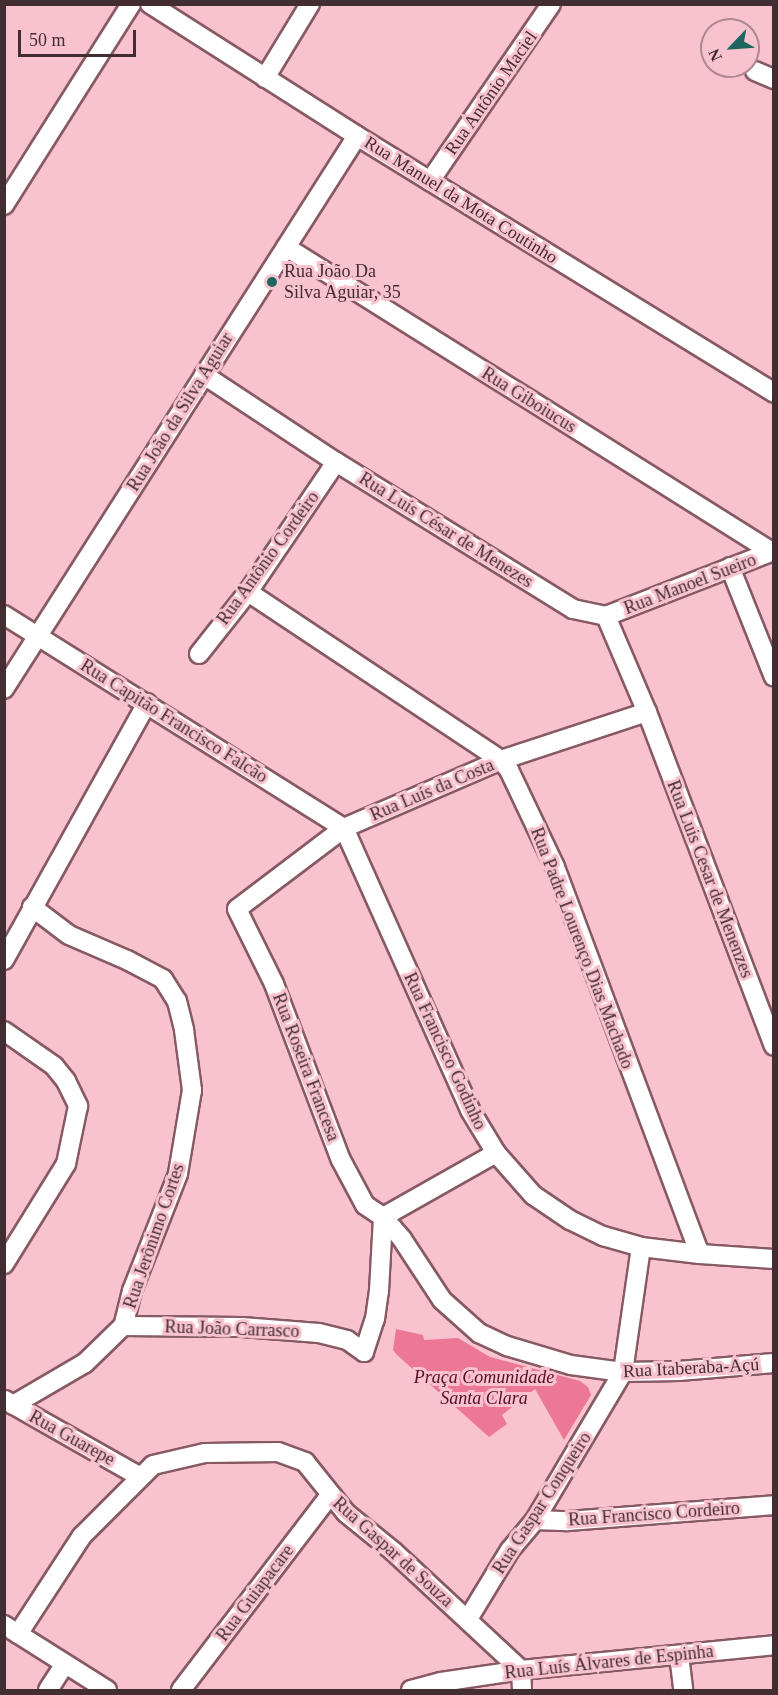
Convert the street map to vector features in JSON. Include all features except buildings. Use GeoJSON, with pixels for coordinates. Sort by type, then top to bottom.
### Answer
{"type":"FeatureCollection","features":[{"type":"Feature","properties":{"kind":"street"},"geometry":{"type":"LineString","coordinates":[[4,206],[131,4]]}},
{"type":"Feature","properties":{"kind":"street","name":"Rua Manuel da Mota Coutinho"},"geometry":{"type":"LineString","coordinates":[[150,4],[430,182],[774,393]]}},
{"type":"Feature","properties":{"kind":"street"},"geometry":{"type":"LineString","coordinates":[[265,78],[310,4]]}},
{"type":"Feature","properties":{"kind":"street","name":"Rua Antônio Maciel"},"geometry":{"type":"LineString","coordinates":[[430,182],[551,4]]}},
{"type":"Feature","properties":{"kind":"street"},"geometry":{"type":"LineString","coordinates":[[760,73],[774,79]]}},
{"type":"Feature","properties":{"kind":"street","name":"Rua João da Silva Aguiar"},"geometry":{"type":"LineString","coordinates":[[4,689],[357,136]]}},
{"type":"Feature","properties":{"kind":"street","name":"Rua Giboiucus"},"geometry":{"type":"LineString","coordinates":[[286,247],[773,552]]}},
{"type":"Feature","properties":{"kind":"street","name":"Rua Luís César de Menezes"},"geometry":{"type":"LineString","coordinates":[[204,375],[336,462],[573,609],[606,616]]}},
{"type":"Feature","properties":{"kind":"street","name":"Rua Antônio Cordeiro"},"geometry":{"type":"LineString","coordinates":[[199,654],[248,592],[336,462]]}},
{"type":"Feature","properties":{"kind":"street","name":"Rua Manoel Sueiro"},"geometry":{"type":"LineString","coordinates":[[606,616],[773,552]]}},
{"type":"Feature","properties":{"kind":"street"},"geometry":{"type":"LineString","coordinates":[[730,567],[774,677]]}},
{"type":"Feature","properties":{"kind":"street","name":"Rua Padre Lourenço Dias Machado"},"geometry":{"type":"LineString","coordinates":[[248,592],[501,760],[509,770],[555,867],[700,1254]]}},
{"type":"Feature","properties":{"kind":"street","name":"Rua Capitão Francisco Falcão"},"geometry":{"type":"LineString","coordinates":[[4,615],[344,828]]}},
{"type":"Feature","properties":{"kind":"street"},"geometry":{"type":"LineString","coordinates":[[606,616],[647,712]]}},
{"type":"Feature","properties":{"kind":"street"},"geometry":{"type":"LineString","coordinates":[[4,960],[147,703]]}},
{"type":"Feature","properties":{"kind":"street","name":"Rua Luís da Costa"},"geometry":{"type":"LineString","coordinates":[[237,909],[344,828],[501,760],[647,712]]}},
{"type":"Feature","properties":{"kind":"street","name":"Rua Luis Cesar de Menenzes"},"geometry":{"type":"LineString","coordinates":[[647,712],[774,1046]]}},
{"type":"Feature","properties":{"kind":"street","name":"Rua Francisco Godinho"},"geometry":{"type":"LineString","coordinates":[[344,828],[470,1110],[496,1153],[533,1195],[570,1220],[603,1236],[641,1247],[774,1259]]}},
{"type":"Feature","properties":{"kind":"street","name":"Rua Jerônimo Cortes"},"geometry":{"type":"LineString","coordinates":[[32,907],[69,935],[127,960],[163,979],[177,1001],[184,1030],[192,1090],[178,1174],[132,1291],[123,1326]]}},
{"type":"Feature","properties":{"kind":"street","name":"Rua Roseira Francesa"},"geometry":{"type":"LineString","coordinates":[[237,909],[274,984],[341,1160],[365,1205],[383,1217]]}},
{"type":"Feature","properties":{"kind":"street"},"geometry":{"type":"LineString","coordinates":[[4,1031],[54,1065],[66,1081],[78,1106],[66,1164],[4,1264]]}},
{"type":"Feature","properties":{"kind":"street"},"geometry":{"type":"LineString","coordinates":[[383,1217],[496,1153]]}},
{"type":"Feature","properties":{"kind":"street","name":"Rua João Carrasco"},"geometry":{"type":"LineString","coordinates":[[123,1326],[231,1327],[319,1333],[347,1340],[364,1352],[375,1319],[379,1291],[383,1217]]}},
{"type":"Feature","properties":{"kind":"street","name":"Rua Itaberaba-Açú"},"geometry":{"type":"LineString","coordinates":[[383,1217],[402,1239],[442,1300],[479,1333],[507,1346],[571,1365],[623,1372],[679,1371],[774,1363]]}},
{"type":"Feature","properties":{"kind":"street","name":"Rua Gaspar Conqueiro"},"geometry":{"type":"LineString","coordinates":[[468,1619],[510,1550],[535,1520],[623,1372],[641,1247]]}},
{"type":"Feature","properties":{"kind":"street"},"geometry":{"type":"LineString","coordinates":[[9,1402],[85,1364],[123,1326]]}},
{"type":"Feature","properties":{"kind":"street","name":"Rua Guarepe"},"geometry":{"type":"LineString","coordinates":[[9,1402],[139,1476]]}},
{"type":"Feature","properties":{"kind":"street","name":"Rua Gaspar de Souza"},"geometry":{"type":"LineString","coordinates":[[11,1629],[82,1536],[139,1476],[153,1465],[196,1454],[278,1452],[305,1462],[330,1495],[521,1670]]}},
{"type":"Feature","properties":{"kind":"street","name":"Rua Guiapacare"},"geometry":{"type":"LineString","coordinates":[[181,1690],[330,1495]]}},
{"type":"Feature","properties":{"kind":"street","name":"Rua Francisco Cordeiro"},"geometry":{"type":"LineString","coordinates":[[535,1520],[568,1521],[774,1505]]}},
{"type":"Feature","properties":{"kind":"street"},"geometry":{"type":"LineString","coordinates":[[11,1629],[107,1690]]}},
{"type":"Feature","properties":{"kind":"street","name":"Rua Luís Álvares de Espinha"},"geometry":{"type":"LineString","coordinates":[[411,1690],[441,1682],[521,1670],[774,1645]]}},
{"type":"Feature","properties":{"kind":"street"},"geometry":{"type":"LineString","coordinates":[[679,1654],[683,1690]]}},
{"type":"Feature","properties":{"kind":"street"},"geometry":{"type":"LineString","coordinates":[[48,1690],[65,1664]]}},
{"type":"Feature","properties":{"kind":"street"},"geometry":{"type":"LineString","coordinates":[[521,1670],[522,1690]]}},
{"type":"Feature","properties":{"kind":"green space","name":"Praça Comunidade Santa Clara"},"geometry":{"type":"Polygon","coordinates":[[[396,1329],[423,1335],[424,1340],[458,1338],[490,1357],[580,1381],[588,1387],[591,1395],[564,1440],[535,1389],[502,1415],[507,1424],[489,1437],[397,1355],[393,1350],[396,1329]]]}},
{"type":"Feature","properties":{"kind":"place","name":"Rua João Da Silva Aguiar, 35"},"geometry":{"type":"Point","coordinates":[272,282]}}]}
